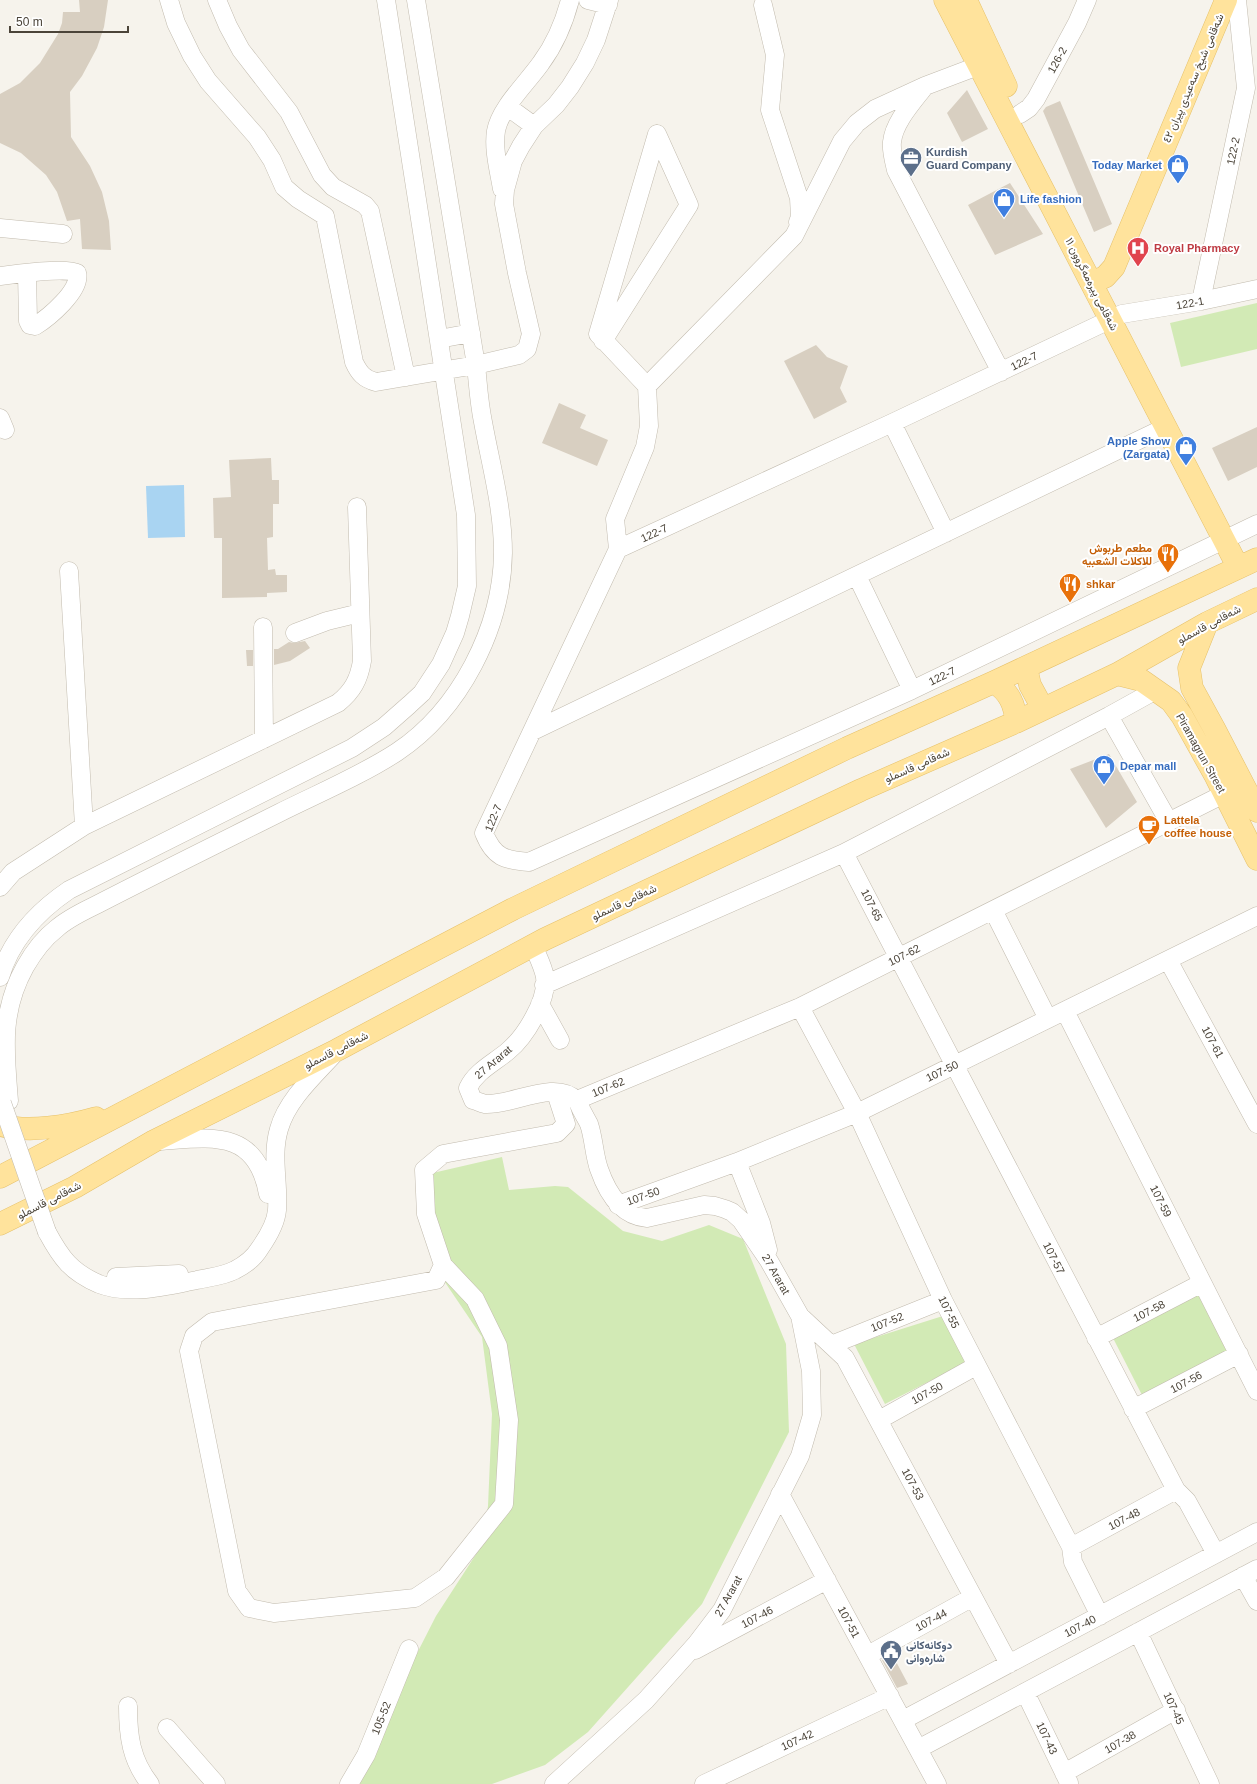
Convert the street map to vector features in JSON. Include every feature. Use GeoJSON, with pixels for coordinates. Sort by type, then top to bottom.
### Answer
{"type":"FeatureCollection","features":[{"type":"Feature","properties":{"kind":"main road","name":"شەقامی پیرەمەگروون ١١"},"geometry":{"type":"LineString","coordinates":[[945,0],[1020,114],[1098,275],[1166,427],[1231,537],[1249,562]]}},
{"type":"Feature","properties":{"kind":"main road","name":"شەقامی پیرەمەگروون ١١"},"geometry":{"type":"LineString","coordinates":[[966,0],[986,62],[1098,275]]}},
{"type":"Feature","properties":{"kind":"main road","name":"شەقامی شیخ سەعیدی پیران ٤٢"},"geometry":{"type":"LineString","coordinates":[[1098,275],[1211,0]]}},
{"type":"Feature","properties":{"kind":"main road","name":"شەقامی شیخ سەعیدی پیران ٤٢"},"geometry":{"type":"LineString","coordinates":[[1098,275],[1110,273],[1117,262],[1226,0]]}},
{"type":"Feature","properties":{"kind":"main road","name":"شەقامی پیرەمەگروون ١١"},"geometry":{"type":"LineString","coordinates":[[1116,316],[1231,537]]}},
{"type":"Feature","properties":{"kind":"main road"},"geometry":{"type":"LineString","coordinates":[[0,1177],[512,909],[847,748],[994,682],[1249,562]]}},
{"type":"Feature","properties":{"kind":"main road","name":"شەقامی قاسملو"},"geometry":{"type":"LineString","coordinates":[[0,1224],[76,1187],[154,1141],[337,1050],[533,945],[861,790],[1016,722],[1117,674],[1207,623],[1257,599]]}},
{"type":"Feature","properties":{"kind":"main road","name":"Piramagrun Street"},"geometry":{"type":"LineString","coordinates":[[1207,623],[1189,668],[1192,688],[1215,730],[1242,787],[1257,811]]}},
{"type":"Feature","properties":{"kind":"main road"},"geometry":{"type":"LineString","coordinates":[[1026,667],[1030,684],[1043,709]]}},
{"type":"Feature","properties":{"kind":"main road","name":"Piramagrun Street"},"geometry":{"type":"LineString","coordinates":[[1117,674],[1141,680],[1171,701],[1242,787],[1257,859]]}},
{"type":"Feature","properties":{"kind":"main road"},"geometry":{"type":"LineString","coordinates":[[994,682],[1006,692],[1011,699],[1014,706],[1016,722]]}},
{"type":"Feature","properties":{"kind":"main road"},"geometry":{"type":"LineString","coordinates":[[0,1125],[23,1128],[73,1124],[137,1105]]}},
{"type":"Feature","properties":{"kind":"main road"},"geometry":{"type":"LineString","coordinates":[[0,1208],[23,1214]]}},
{"type":"Feature","properties":{"kind":"street"},"geometry":{"type":"LineString","coordinates":[[169,0],[176,23],[192,56],[208,81],[257,137],[272,160],[284,187],[298,199],[325,216],[350,348],[358,371],[363,377],[376,382],[476,365],[519,355],[527,349],[531,338],[504,204],[495,140],[498,124],[508,107],[548,54],[562,26],[570,0]]}},
{"type":"Feature","properties":{"kind":"street"},"geometry":{"type":"LineString","coordinates":[[217,0],[241,50],[289,112],[322,174],[333,187],[368,208],[373,220],[406,378]]}},
{"type":"Feature","properties":{"kind":"street"},"geometry":{"type":"LineString","coordinates":[[0,977],[12,950],[26,928],[59,897],[105,872],[317,767],[368,739],[422,693],[441,664],[455,633],[466,586],[466,515],[386,0]]}},
{"type":"Feature","properties":{"kind":"street"},"geometry":{"type":"LineString","coordinates":[[337,1050],[296,1097],[284,1116],[278,1132],[274,1157],[277,1211],[270,1230],[260,1249],[252,1258],[241,1266],[222,1275],[145,1289],[110,1287],[91,1280],[73,1269],[59,1253],[4,1098],[5,1036],[8,1006],[22,973],[37,949],[56,928],[78,914],[386,759],[414,739],[454,696],[471,671],[484,643],[498,600],[503,554],[498,489],[483,420],[476,365],[416,0]]}},
{"type":"Feature","properties":{"kind":"street"},"geometry":{"type":"LineString","coordinates":[[504,204],[505,190],[514,161],[534,126],[556,104],[570,87],[585,63],[596,40],[609,3],[588,0]]}},
{"type":"Feature","properties":{"kind":"street","name":"126-2"},"geometry":{"type":"LineString","coordinates":[[1020,114],[1029,108],[1036,99],[1077,23],[1087,0]]}},
{"type":"Feature","properties":{"kind":"street","name":"122-2"},"geometry":{"type":"LineString","coordinates":[[1202,301],[1246,88],[1237,0]]}},
{"type":"Feature","properties":{"kind":"street"},"geometry":{"type":"LineString","coordinates":[[763,5],[775,55],[770,110],[799,198],[800,217],[794,236]]}},
{"type":"Feature","properties":{"kind":"street"},"geometry":{"type":"LineString","coordinates":[[647,386],[794,236],[842,141],[857,123],[875,109],[925,86],[986,62]]}},
{"type":"Feature","properties":{"kind":"street"},"geometry":{"type":"LineString","coordinates":[[925,86],[900,120],[894,133],[892,142],[896,170],[1001,372]]}},
{"type":"Feature","properties":{"kind":"street"},"geometry":{"type":"LineString","coordinates":[[508,107],[534,126]]}},
{"type":"Feature","properties":{"kind":"street"},"geometry":{"type":"LineString","coordinates":[[604,341],[689,205],[657,134],[598,334],[604,341],[647,386],[648,435],[645,447],[615,518],[618,549]]}},
{"type":"Feature","properties":{"kind":"street"},"geometry":{"type":"LineString","coordinates":[[325,216],[350,198]]}},
{"type":"Feature","properties":{"kind":"street"},"geometry":{"type":"LineString","coordinates":[[0,228],[63,234]]}},
{"type":"Feature","properties":{"kind":"street"},"geometry":{"type":"LineString","coordinates":[[0,276],[27,273]]}},
{"type":"Feature","properties":{"kind":"street","name":"122-1"},"geometry":{"type":"LineString","coordinates":[[1116,316],[1257,290]]}},
{"type":"Feature","properties":{"kind":"street","name":"122-7"},"geometry":{"type":"LineString","coordinates":[[1116,316],[892,423],[618,549],[484,833],[494,851],[503,858],[529,862],[912,690],[1257,524]]}},
{"type":"Feature","properties":{"kind":"street"},"geometry":{"type":"LineString","coordinates":[[439,339],[471,334]]}},
{"type":"Feature","properties":{"kind":"street"},"geometry":{"type":"LineString","coordinates":[[453,424],[483,420]]}},
{"type":"Feature","properties":{"kind":"street"},"geometry":{"type":"LineString","coordinates":[[892,423],[946,533]]}},
{"type":"Feature","properties":{"kind":"street"},"geometry":{"type":"LineString","coordinates":[[533,731],[1166,427]]}},
{"type":"Feature","properties":{"kind":"street"},"geometry":{"type":"LineString","coordinates":[[0,887],[13,872],[84,826],[338,703],[348,695],[355,686],[360,675],[362,661],[357,507]]}},
{"type":"Feature","properties":{"kind":"street"},"geometry":{"type":"LineString","coordinates":[[69,571],[84,826]]}},
{"type":"Feature","properties":{"kind":"street"},"geometry":{"type":"LineString","coordinates":[[857,576],[912,690]]}},
{"type":"Feature","properties":{"kind":"street"},"geometry":{"type":"LineString","coordinates":[[295,633],[327,621],[360,613]]}},
{"type":"Feature","properties":{"kind":"street"},"geometry":{"type":"LineString","coordinates":[[263,626],[264,739]]}},
{"type":"Feature","properties":{"kind":"street"},"geometry":{"type":"LineString","coordinates":[[544,985],[844,853],[1110,716],[1156,690]]}},
{"type":"Feature","properties":{"kind":"street"},"geometry":{"type":"LineString","coordinates":[[1110,716],[1169,822]]}},
{"type":"Feature","properties":{"kind":"street"},"geometry":{"type":"LineString","coordinates":[[317,767],[316,777],[321,787],[325,790]]}},
{"type":"Feature","properties":{"kind":"street","name":"107-62"},"geometry":{"type":"LineString","coordinates":[[577,1100],[800,1007],[1242,787]]}},
{"type":"Feature","properties":{"kind":"street"},"geometry":{"type":"LineString","coordinates":[[268,791],[275,805],[274,816]]}},
{"type":"Feature","properties":{"kind":"street","name":"107-65"},"geometry":{"type":"LineString","coordinates":[[844,853],[899,957]]}},
{"type":"Feature","properties":{"kind":"street"},"geometry":{"type":"LineString","coordinates":[[993,910],[1048,1019]]}},
{"type":"Feature","properties":{"kind":"street","name":"107-50"},"geometry":{"type":"LineString","coordinates":[[618,1205],[737,1162],[857,1113],[1257,916]]}},
{"type":"Feature","properties":{"kind":"street","name":"27 Ararat"},"geometry":{"type":"LineString","coordinates":[[533,945],[545,977],[540,1004],[536,1015],[509,1050],[472,1079],[468,1088],[473,1100],[485,1104],[503,1102],[548,1092],[565,1093],[577,1100],[589,1124],[599,1169],[607,1187],[618,1205],[628,1213],[638,1217],[647,1218],[704,1205],[715,1206],[732,1212],[741,1220],[769,1261],[800,1316],[811,1371],[812,1415],[800,1456],[722,1610],[697,1644],[646,1700],[554,1784]]}},
{"type":"Feature","properties":{"kind":"street","name":"107-57"},"geometry":{"type":"LineString","coordinates":[[899,957],[1176,1490],[1187,1501],[1216,1554]]}},
{"type":"Feature","properties":{"kind":"street","name":"107-61"},"geometry":{"type":"LineString","coordinates":[[1168,960],[1257,1124]]}},
{"type":"Feature","properties":{"kind":"street"},"geometry":{"type":"LineString","coordinates":[[540,1004],[560,1040]]}},
{"type":"Feature","properties":{"kind":"street","name":"107-55"},"geometry":{"type":"LineString","coordinates":[[800,1007],[857,1113],[943,1300],[976,1366],[1071,1547],[1073,1562],[1100,1616]]}},
{"type":"Feature","properties":{"kind":"street","name":"107-59"},"geometry":{"type":"LineString","coordinates":[[1065,1011],[1257,1390]]}},
{"type":"Feature","properties":{"kind":"street"},"geometry":{"type":"LineString","coordinates":[[443,1265],[436,1280],[212,1322],[194,1336],[189,1351],[237,1591],[249,1608],[274,1613],[415,1598],[446,1577],[504,1504],[509,1420],[498,1346],[475,1299],[443,1265],[426,1214],[424,1170],[443,1154],[557,1133],[566,1124],[556,1093]]}},
{"type":"Feature","properties":{"kind":"street"},"geometry":{"type":"LineString","coordinates":[[52,1230],[73,1256],[90,1268],[109,1276],[131,1277],[201,1271],[227,1264],[250,1248],[265,1222],[268,1203],[264,1176],[255,1160],[238,1144],[218,1138],[154,1141]]}},
{"type":"Feature","properties":{"kind":"street"},"geometry":{"type":"LineString","coordinates":[[737,1162],[766,1240],[769,1261]]}},
{"type":"Feature","properties":{"kind":"street","name":"107-58"},"geometry":{"type":"LineString","coordinates":[[1096,1338],[1202,1283]]}},
{"type":"Feature","properties":{"kind":"street","name":"107-52"},"geometry":{"type":"LineString","coordinates":[[832,1345],[943,1300]]}},
{"type":"Feature","properties":{"kind":"street","name":"107-53"},"geometry":{"type":"LineString","coordinates":[[800,1316],[845,1358],[1009,1664]]}},
{"type":"Feature","properties":{"kind":"street","name":"107-56"},"geometry":{"type":"LineString","coordinates":[[1134,1409],[1238,1354]]}},
{"type":"Feature","properties":{"kind":"street","name":"107-50"},"geometry":{"type":"LineString","coordinates":[[879,1420],[976,1366]]}},
{"type":"Feature","properties":{"kind":"street","name":"107-48"},"geometry":{"type":"LineString","coordinates":[[1071,1547],[1176,1490]]}},
{"type":"Feature","properties":{"kind":"street","name":"107-51"},"geometry":{"type":"LineString","coordinates":[[780,1494],[937,1784]]}},
{"type":"Feature","properties":{"kind":"street","name":"107-40"},"geometry":{"type":"LineString","coordinates":[[902,1720],[1257,1532]]}},
{"type":"Feature","properties":{"kind":"street"},"geometry":{"type":"LineString","coordinates":[[918,1749],[1250,1572],[1257,1601]]}},
{"type":"Feature","properties":{"kind":"street","name":"107-46"},"geometry":{"type":"LineString","coordinates":[[687,1655],[827,1580]]}},
{"type":"Feature","properties":{"kind":"street","name":"107-44"},"geometry":{"type":"LineString","coordinates":[[868,1656],[973,1597]]}},
{"type":"Feature","properties":{"kind":"street","name":"107-45"},"geometry":{"type":"LineString","coordinates":[[1138,1632],[1210,1784]]}},
{"type":"Feature","properties":{"kind":"street","name":"105-52"},"geometry":{"type":"LineString","coordinates":[[349,1784],[366,1755],[409,1649]]}},
{"type":"Feature","properties":{"kind":"street","name":"107-43"},"geometry":{"type":"LineString","coordinates":[[1025,1692],[1067,1779]]}},
{"type":"Feature","properties":{"kind":"street","name":"107-42"},"geometry":{"type":"LineString","coordinates":[[704,1784],[890,1696]]}},
{"type":"Feature","properties":{"kind":"street"},"geometry":{"type":"LineString","coordinates":[[128,1706],[130,1747],[138,1766],[150,1784]]}},
{"type":"Feature","properties":{"kind":"street","name":"107-38"},"geometry":{"type":"LineString","coordinates":[[1067,1779],[1176,1710]]}},
{"type":"Feature","properties":{"kind":"street"},"geometry":{"type":"LineString","coordinates":[[167,1728],[216,1784]]}},
{"type":"Feature","properties":{"kind":"green space"},"geometry":{"type":"Polygon","coordinates":[[[1257,303],[1257,349],[1181,367],[1170,323],[1257,303]]]}},
{"type":"Feature","properties":{"kind":"green space"},"geometry":{"type":"Polygon","coordinates":[[[502,1157],[509,1190],[555,1186],[568,1187],[623,1231],[662,1241],[709,1225],[743,1239],[786,1344],[789,1432],[702,1604],[588,1732],[545,1765],[492,1784],[357,1784],[410,1667],[436,1616],[482,1545],[488,1506],[492,1414],[482,1337],[434,1266],[424,1175],[502,1157]]]}},
{"type":"Feature","properties":{"kind":"green space"},"geometry":{"type":"Polygon","coordinates":[[[1199,1294],[1228,1350],[1142,1395],[1113,1338],[1199,1294]]]}},
{"type":"Feature","properties":{"kind":"green space"},"geometry":{"type":"Polygon","coordinates":[[[946,1315],[967,1362],[885,1404],[854,1344],[946,1315]]]}},
{"type":"Feature","properties":{"kind":"water"},"geometry":{"type":"Polygon","coordinates":[[[184,485],[185,537],[148,538],[146,486],[184,485]]]}},
{"type":"Feature","properties":{"kind":"building"},"geometry":{"type":"Polygon","coordinates":[[[79,0],[108,0],[104,27],[97,48],[82,76],[70,92],[71,137],[90,166],[102,192],[109,221],[111,250],[82,249],[80,219],[67,221],[57,192],[46,175],[21,153],[0,143],[0,94],[20,83],[40,63],[58,34],[62,23],[63,12],[80,12],[79,0]]]}},
{"type":"Feature","properties":{"kind":"building"},"geometry":{"type":"Polygon","coordinates":[[[967,90],[988,129],[962,142],[947,113],[967,90]]]}},
{"type":"Feature","properties":{"kind":"building"},"geometry":{"type":"Polygon","coordinates":[[[1060,101],[1112,224],[1094,232],[1043,111],[1046,107],[1060,101]]]}},
{"type":"Feature","properties":{"kind":"building","name":"Life fashion"},"geometry":{"type":"Polygon","coordinates":[[[1010,183],[1043,234],[995,255],[968,205],[1010,183]]]}},
{"type":"Feature","properties":{"kind":"building"},"geometry":{"type":"Polygon","coordinates":[[[816,345],[827,357],[848,366],[840,388],[847,402],[814,419],[784,361],[816,345]]]}},
{"type":"Feature","properties":{"kind":"building"},"geometry":{"type":"Polygon","coordinates":[[[559,403],[586,415],[580,428],[608,440],[597,466],[542,443],[559,403]]]}},
{"type":"Feature","properties":{"kind":"building"},"geometry":{"type":"Polygon","coordinates":[[[1257,427],[1257,467],[1228,481],[1212,448],[1257,427]]]}},
{"type":"Feature","properties":{"kind":"building"},"geometry":{"type":"Polygon","coordinates":[[[271,458],[272,480],[279,480],[279,504],[273,504],[273,537],[267,538],[268,570],[275,569],[276,575],[287,575],[287,592],[267,593],[267,597],[222,598],[222,538],[214,538],[213,498],[231,497],[229,460],[271,458]]]}},
{"type":"Feature","properties":{"kind":"building"},"geometry":{"type":"Polygon","coordinates":[[[305,641],[310,648],[290,661],[274,665],[274,649],[278,649],[289,642],[294,643],[305,641]]]}},
{"type":"Feature","properties":{"kind":"building"},"geometry":{"type":"Polygon","coordinates":[[[246,650],[253,650],[253,666],[247,666],[246,650]]]}},
{"type":"Feature","properties":{"kind":"building","name":"Depar mall"},"geometry":{"type":"Polygon","coordinates":[[[1109,754],[1137,802],[1106,828],[1070,769],[1109,754]]]}},
{"type":"Feature","properties":{"kind":"building"},"geometry":{"type":"Polygon","coordinates":[[[892,1654],[908,1684],[897,1688],[882,1660],[892,1654]]]}},
{"type":"Feature","properties":{"kind":"place","name":"Kurdish Guard Company"},"geometry":{"type":"Point","coordinates":[911,178]}},
{"type":"Feature","properties":{"kind":"place","name":"Today Market"},"geometry":{"type":"Point","coordinates":[1178,184]}},
{"type":"Feature","properties":{"kind":"place","name":"Life fashion"},"geometry":{"type":"Point","coordinates":[1004,218]}},
{"type":"Feature","properties":{"kind":"place","name":"Royal Pharmacy"},"geometry":{"type":"Point","coordinates":[1138,268]}},
{"type":"Feature","properties":{"kind":"place","name":"Apple Show (Zargata)"},"geometry":{"type":"Point","coordinates":[1186,466]}},
{"type":"Feature","properties":{"kind":"place","name":"مطعم طربوش للاكلات الشعبيه"},"geometry":{"type":"Point","coordinates":[1168,574]}},
{"type":"Feature","properties":{"kind":"place","name":"shkar"},"geometry":{"type":"Point","coordinates":[1070,604]}},
{"type":"Feature","properties":{"kind":"place","name":"Depar mall"},"geometry":{"type":"Point","coordinates":[1104,786]}},
{"type":"Feature","properties":{"kind":"place","name":"Lattela coffee house"},"geometry":{"type":"Point","coordinates":[1149,846]}},
{"type":"Feature","properties":{"kind":"place","name":"دوکانەکانی شارەوانی"},"geometry":{"type":"Point","coordinates":[891,1670]}}]}
